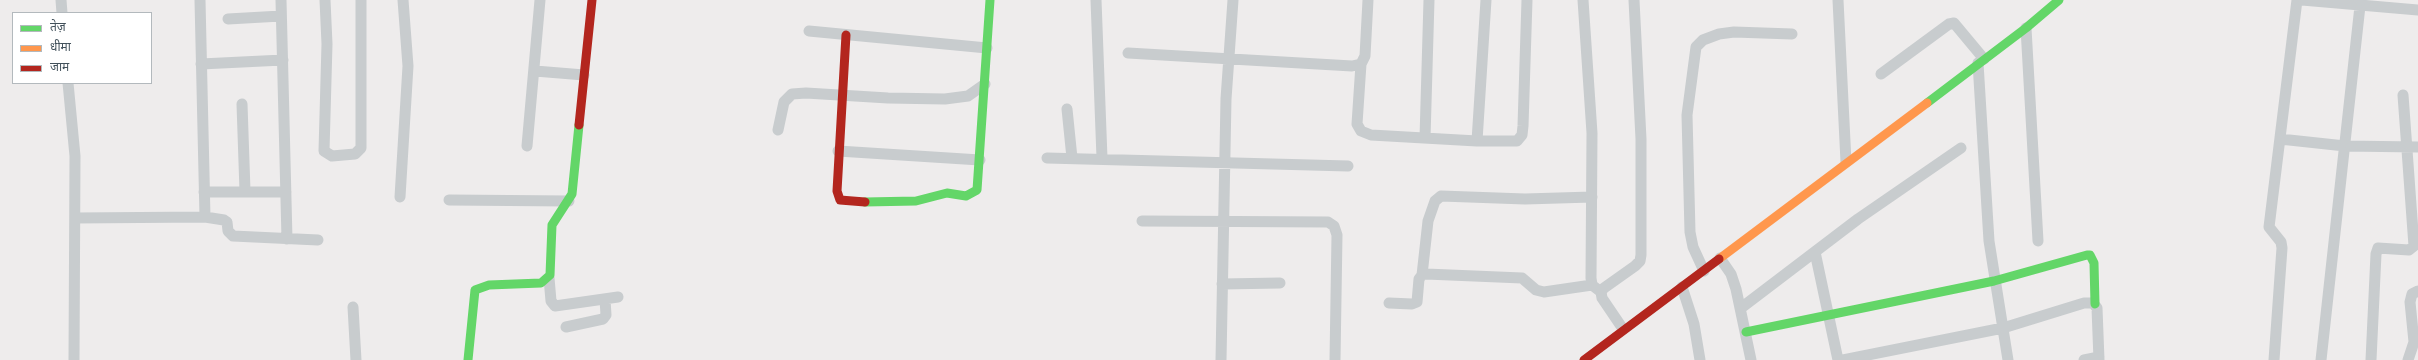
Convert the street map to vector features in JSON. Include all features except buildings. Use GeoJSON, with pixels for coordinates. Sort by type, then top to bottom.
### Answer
{"type":"FeatureCollection","features":[{"type":"Feature","properties":{"kind":"street"},"geometry":{"type":"LineString","coordinates":[[61,0],[62,12]]}},
{"type":"Feature","properties":{"kind":"street"},"geometry":{"type":"LineString","coordinates":[[200,0],[205,217]]}},
{"type":"Feature","properties":{"kind":"street"},"geometry":{"type":"LineString","coordinates":[[281,0],[287,239]]}},
{"type":"Feature","properties":{"kind":"street"},"geometry":{"type":"LineString","coordinates":[[325,0],[327,44],[324,151],[332,156],[359,153],[361,148],[361,0]]}},
{"type":"Feature","properties":{"kind":"street"},"geometry":{"type":"LineString","coordinates":[[400,197],[408,66],[403,0]]}},
{"type":"Feature","properties":{"kind":"street"},"geometry":{"type":"LineString","coordinates":[[527,146],[535,71],[540,0]]}},
{"type":"Feature","properties":{"kind":"street"},"geometry":{"type":"LineString","coordinates":[[592,0],[572,194],[569,202],[552,225],[551,272],[549,278],[551,301],[555,306],[618,297]]}},
{"type":"Feature","properties":{"kind":"street"},"geometry":{"type":"LineString","coordinates":[[846,35],[838,151],[838,196],[840,200],[851,202],[916,200],[941,193],[966,196],[972,194],[979,183],[990,0]]}},
{"type":"Feature","properties":{"kind":"street"},"geometry":{"type":"LineString","coordinates":[[1096,0],[1102,158]]}},
{"type":"Feature","properties":{"kind":"street"},"geometry":{"type":"LineString","coordinates":[[1221,360],[1224,162],[1228,59],[1233,0]]}},
{"type":"Feature","properties":{"kind":"street"},"geometry":{"type":"LineString","coordinates":[[1368,0],[1365,56],[1361,64],[1357,124],[1361,131],[1371,135],[1508,142],[1517,141],[1522,135],[1527,0]]}},
{"type":"Feature","properties":{"kind":"street"},"geometry":{"type":"LineString","coordinates":[[1425,138],[1430,0]]}},
{"type":"Feature","properties":{"kind":"street"},"geometry":{"type":"LineString","coordinates":[[1477,141],[1486,0]]}},
{"type":"Feature","properties":{"kind":"street"},"geometry":{"type":"LineString","coordinates":[[1583,0],[1592,133],[1592,285]]}},
{"type":"Feature","properties":{"kind":"street"},"geometry":{"type":"LineString","coordinates":[[1601,292],[1604,288],[1640,262],[1641,255],[1641,139],[1634,0]]}},
{"type":"Feature","properties":{"kind":"street"},"geometry":{"type":"LineString","coordinates":[[1838,0],[1846,162]]}},
{"type":"Feature","properties":{"kind":"street"},"geometry":{"type":"LineString","coordinates":[[1584,360],[1623,329],[1704,271],[1846,162],[2026,28],[2059,0]]}},
{"type":"Feature","properties":{"kind":"street"},"geometry":{"type":"LineString","coordinates":[[2274,360],[2282,248],[2281,242],[2269,227],[2296,0]]}},
{"type":"Feature","properties":{"kind":"street"},"geometry":{"type":"LineString","coordinates":[[2302,0],[2418,10]]}},
{"type":"Feature","properties":{"kind":"street"},"geometry":{"type":"LineString","coordinates":[[2322,360],[2360,6]]}},
{"type":"Feature","properties":{"kind":"street"},"geometry":{"type":"LineString","coordinates":[[228,19],[281,16]]}},
{"type":"Feature","properties":{"kind":"street"},"geometry":{"type":"LineString","coordinates":[[1880,74],[1948,24],[1954,22],[1981,61],[1989,241],[1994,281],[2008,360]]}},
{"type":"Feature","properties":{"kind":"street"},"geometry":{"type":"LineString","coordinates":[[2026,28],[2038,241]]}},
{"type":"Feature","properties":{"kind":"street"},"geometry":{"type":"LineString","coordinates":[[808,31],[987,48]]}},
{"type":"Feature","properties":{"kind":"street"},"geometry":{"type":"LineString","coordinates":[[1704,271],[1693,247],[1690,232],[1687,116],[1696,47],[1703,40],[1719,34],[1734,32],[1792,34]]}},
{"type":"Feature","properties":{"kind":"street"},"geometry":{"type":"LineString","coordinates":[[1128,52],[1352,66],[1361,64]]}},
{"type":"Feature","properties":{"kind":"street"},"geometry":{"type":"LineString","coordinates":[[201,64],[283,60]]}},
{"type":"Feature","properties":{"kind":"street"},"geometry":{"type":"LineString","coordinates":[[535,71],[584,75]]}},
{"type":"Feature","properties":{"kind":"street"},"geometry":{"type":"LineString","coordinates":[[68,84],[75,156],[74,360]]}},
{"type":"Feature","properties":{"kind":"street"},"geometry":{"type":"LineString","coordinates":[[778,130],[784,102],[792,94],[806,93],[888,98],[945,99],[968,96],[985,84]]}},
{"type":"Feature","properties":{"kind":"street"},"geometry":{"type":"LineString","coordinates":[[2371,360],[2376,254],[2378,248],[2404,251],[2409,250],[2414,246],[2415,208],[2412,147],[2403,95]]}},
{"type":"Feature","properties":{"kind":"street"},"geometry":{"type":"LineString","coordinates":[[242,104],[245,191]]}},
{"type":"Feature","properties":{"kind":"street"},"geometry":{"type":"LineString","coordinates":[[1067,109],[1072,158]]}},
{"type":"Feature","properties":{"kind":"street"},"geometry":{"type":"LineString","coordinates":[[2280,139],[2344,146],[2412,147]]}},
{"type":"Feature","properties":{"kind":"street"},"geometry":{"type":"LineString","coordinates":[[1741,308],[1815,252],[1961,148]]}},
{"type":"Feature","properties":{"kind":"street"},"geometry":{"type":"LineString","coordinates":[[838,151],[980,160]]}},
{"type":"Feature","properties":{"kind":"street"},"geometry":{"type":"LineString","coordinates":[[1047,158],[1102,158],[1348,166]]}},
{"type":"Feature","properties":{"kind":"street"},"geometry":{"type":"LineString","coordinates":[[204,192],[286,192]]}},
{"type":"Feature","properties":{"kind":"street"},"geometry":{"type":"LineString","coordinates":[[1389,303],[1412,304],[1417,302],[1422,275],[1428,221],[1435,201],[1441,196],[1525,199],[1592,197]]}},
{"type":"Feature","properties":{"kind":"street"},"geometry":{"type":"LineString","coordinates":[[449,200],[569,202]]}},
{"type":"Feature","properties":{"kind":"street"},"geometry":{"type":"LineString","coordinates":[[75,218],[205,217],[224,220],[227,222],[228,231],[232,236],[318,240]]}},
{"type":"Feature","properties":{"kind":"street"},"geometry":{"type":"LineString","coordinates":[[1142,221],[1328,222],[1334,226],[1337,236],[1335,360]]}},
{"type":"Feature","properties":{"kind":"street"},"geometry":{"type":"LineString","coordinates":[[1815,252],[1838,360]]}},
{"type":"Feature","properties":{"kind":"street"},"geometry":{"type":"LineString","coordinates":[[1746,332],[1994,281],[2090,255],[2094,263],[2099,359],[2084,360]]}},
{"type":"Feature","properties":{"kind":"street"},"geometry":{"type":"LineString","coordinates":[[1720,258],[1731,274],[1741,308],[1751,360]]}},
{"type":"Feature","properties":{"kind":"street"},"geometry":{"type":"LineString","coordinates":[[1422,275],[1522,278],[1536,290],[1544,292],[1592,285],[1601,292],[1602,298],[1623,329]]}},
{"type":"Feature","properties":{"kind":"street"},"geometry":{"type":"LineString","coordinates":[[468,360],[475,290],[489,285],[541,283],[549,278]]}},
{"type":"Feature","properties":{"kind":"street"},"geometry":{"type":"LineString","coordinates":[[1222,284],[1280,283]]}},
{"type":"Feature","properties":{"kind":"street"},"geometry":{"type":"LineString","coordinates":[[1682,287],[1694,324],[1700,360]]}},
{"type":"Feature","properties":{"kind":"street"},"geometry":{"type":"LineString","coordinates":[[2408,360],[2414,342],[2410,302],[2412,294],[2418,291]]}},
{"type":"Feature","properties":{"kind":"street"},"geometry":{"type":"LineString","coordinates":[[566,327],[603,319],[606,315],[604,299]]}},
{"type":"Feature","properties":{"kind":"street"},"geometry":{"type":"LineString","coordinates":[[1843,360],[2003,328],[2084,303],[2095,304]]}},
{"type":"Feature","properties":{"kind":"street"},"geometry":{"type":"LineString","coordinates":[[353,307],[356,360]]}},
{"type":"Feature","properties":{"kind":"traffic: fast"},"geometry":{"type":"LineString","coordinates":[[865,202],[916,201],[947,193],[966,196],[977,190],[990,0]]}},
{"type":"Feature","properties":{"kind":"traffic: fast"},"geometry":{"type":"LineString","coordinates":[[1927,103],[2026,28],[2059,0]]}},
{"type":"Feature","properties":{"kind":"traffic: fast"},"geometry":{"type":"LineString","coordinates":[[468,360],[475,290],[489,285],[541,283],[550,275],[552,225],[572,194],[579,125]]}},
{"type":"Feature","properties":{"kind":"traffic: fast"},"geometry":{"type":"LineString","coordinates":[[1746,332],[1994,281],[2087,255],[2090,255],[2094,263],[2095,304]]}},
{"type":"Feature","properties":{"kind":"traffic: slow"},"geometry":{"type":"LineString","coordinates":[[1719,259],[1927,103]]}},
{"type":"Feature","properties":{"kind":"traffic: jam"},"geometry":{"type":"LineString","coordinates":[[579,125],[592,0]]}},
{"type":"Feature","properties":{"kind":"traffic: jam"},"geometry":{"type":"LineString","coordinates":[[846,35],[837,191],[840,200],[865,202]]}},
{"type":"Feature","properties":{"kind":"traffic: jam"},"geometry":{"type":"LineString","coordinates":[[1584,360],[1719,259]]}}]}
